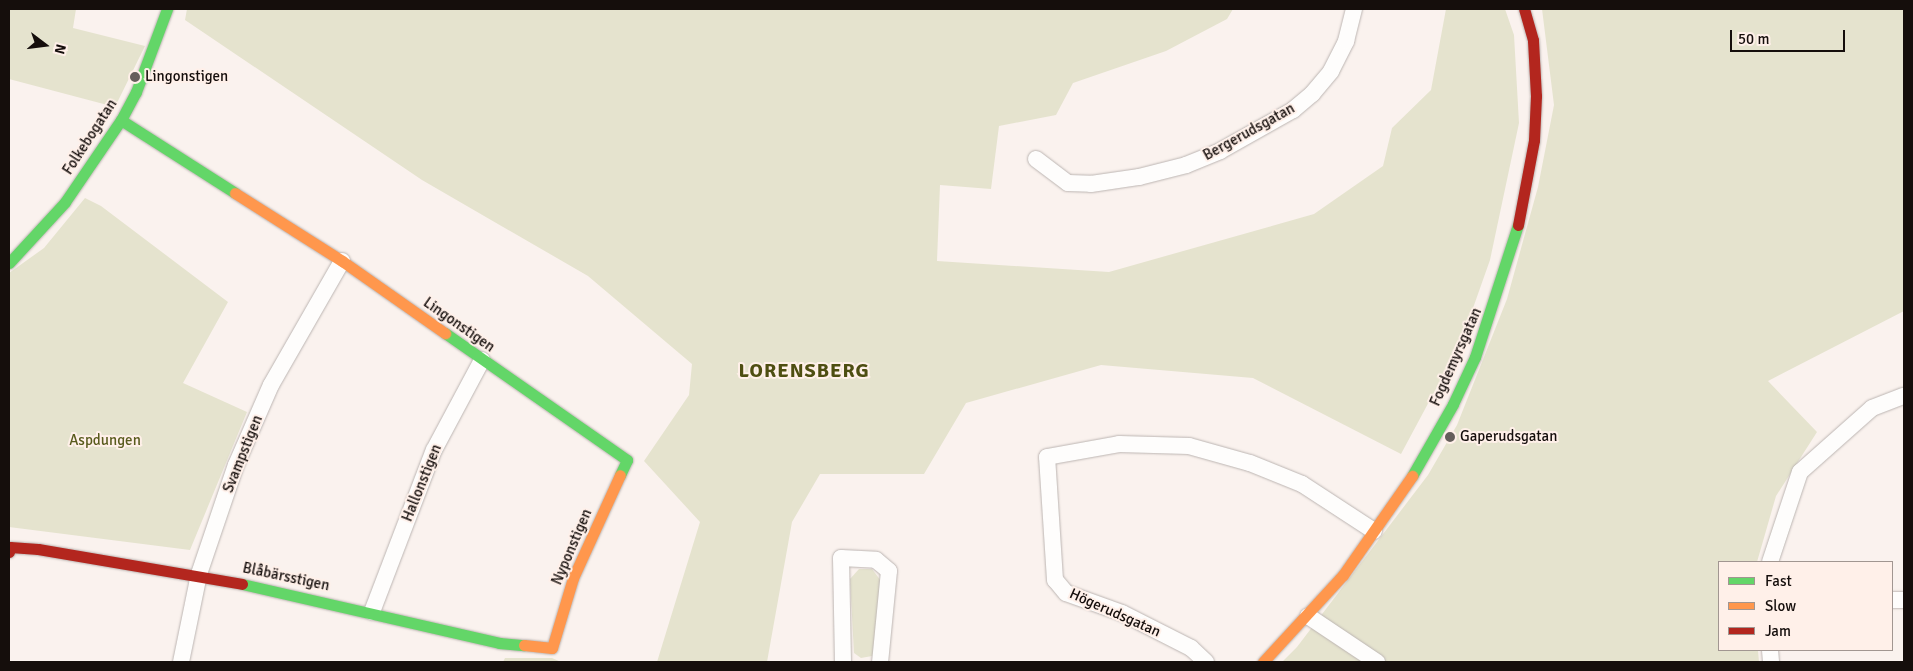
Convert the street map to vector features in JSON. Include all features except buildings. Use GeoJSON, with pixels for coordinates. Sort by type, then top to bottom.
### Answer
{"type":"FeatureCollection","features":[{"type":"Feature","properties":{"kind":"street","name":"Folkebogatan"},"geometry":{"type":"LineString","coordinates":[[9,263],[65,202],[121,120],[158,39],[167,9]]}},
{"type":"Feature","properties":{"kind":"street","name":"Bergerudsgatan"},"geometry":{"type":"LineString","coordinates":[[1036,159],[1068,183],[1091,184],[1139,177],[1186,165],[1220,151],[1293,110],[1312,94],[1331,71],[1342,49],[1354,9]]}},
{"type":"Feature","properties":{"kind":"street","name":"Fogdemyrsgatan"},"geometry":{"type":"LineString","coordinates":[[1263,662],[1308,616],[1403,491],[1457,396],[1493,310],[1518,227],[1534,140],[1536,96],[1533,40],[1524,9]]}},
{"type":"Feature","properties":{"kind":"street","name":"Lingonstigen"},"geometry":{"type":"LineString","coordinates":[[121,120],[342,261],[627,460]]}},
{"type":"Feature","properties":{"kind":"street","name":"Svampstigen"},"geometry":{"type":"LineString","coordinates":[[181,662],[200,574],[236,465],[271,385],[342,261]]}},
{"type":"Feature","properties":{"kind":"street","name":"Hallonstigen"},"geometry":{"type":"LineString","coordinates":[[372,612],[434,450],[482,360]]}},
{"type":"Feature","properties":{"kind":"street"},"geometry":{"type":"LineString","coordinates":[[1770,561],[1800,472],[1872,408],[1904,396]]}},
{"type":"Feature","properties":{"kind":"street","name":"Högerudsgatan"},"geometry":{"type":"LineString","coordinates":[[1206,662],[1191,648],[1122,613],[1066,593],[1055,580],[1047,457],[1119,444],[1189,446],[1250,463],[1302,484],[1374,531]]}},
{"type":"Feature","properties":{"kind":"street","name":"Nyponstigen"},"geometry":{"type":"LineString","coordinates":[[552,648],[574,578],[627,460]]}},
{"type":"Feature","properties":{"kind":"street","name":"Blåbärsstigen"},"geometry":{"type":"LineString","coordinates":[[10,550],[200,574],[372,612],[499,643],[552,648]]}},
{"type":"Feature","properties":{"kind":"street"},"geometry":{"type":"LineString","coordinates":[[844,662],[841,558],[876,560],[889,571],[880,662]]}},
{"type":"Feature","properties":{"kind":"street"},"geometry":{"type":"LineString","coordinates":[[1308,616],[1377,662]]}},
{"type":"Feature","properties":{"kind":"green space"},"geometry":{"type":"Polygon","coordinates":[[[9,9],[76,9],[73,28],[145,46],[115,107],[9,79],[9,9]]]}},
{"type":"Feature","properties":{"kind":"green space"},"geometry":{"type":"Polygon","coordinates":[[[187,9],[1233,9],[1227,19],[1166,51],[1073,83],[1056,115],[999,126],[991,189],[940,185],[937,261],[1109,272],[1314,214],[1383,166],[1392,128],[1431,90],[1446,9],[1505,9],[1514,35],[1519,123],[1490,260],[1461,342],[1401,454],[1253,378],[1101,365],[966,403],[924,474],[820,474],[792,522],[767,662],[657,662],[700,522],[644,461],[689,395],[692,364],[588,276],[422,180],[185,20],[187,9]]]}},
{"type":"Feature","properties":{"kind":"green space"},"geometry":{"type":"Polygon","coordinates":[[[1542,9],[1904,9],[1904,311],[1768,381],[1817,432],[1776,496],[1757,561],[1718,561],[1718,651],[1758,651],[1759,662],[1282,662],[1297,647],[1428,475],[1457,425],[1507,299],[1538,187],[1554,105],[1542,9]]]}},
{"type":"Feature","properties":{"kind":"green space","name":"Aspdungen"},"geometry":{"type":"Polygon","coordinates":[[[85,198],[101,206],[228,302],[183,383],[247,412],[190,550],[9,527],[9,273],[44,248],[85,198]]]}},
{"type":"Feature","properties":{"kind":"green space"},"geometry":{"type":"Polygon","coordinates":[[[859,569],[872,569],[881,581],[878,646],[872,656],[861,658],[854,653],[850,579],[859,569]]]}},
{"type":"Feature","properties":{"kind":"green space"},"geometry":{"type":"Polygon","coordinates":[[[505,658],[552,658],[561,662],[503,662],[505,658]]]}},
{"type":"Feature","properties":{"kind":"traffic: fast"},"geometry":{"type":"LineString","coordinates":[[9,263],[65,202],[121,120],[136,92],[167,9]]}},
{"type":"Feature","properties":{"kind":"traffic: fast"},"geometry":{"type":"LineString","coordinates":[[121,120],[235,193]]}},
{"type":"Feature","properties":{"kind":"traffic: fast"},"geometry":{"type":"LineString","coordinates":[[1412,476],[1453,404],[1475,357],[1518,225]]}},
{"type":"Feature","properties":{"kind":"traffic: fast"},"geometry":{"type":"LineString","coordinates":[[445,333],[627,460],[620,475]]}},
{"type":"Feature","properties":{"kind":"traffic: fast"},"geometry":{"type":"LineString","coordinates":[[242,584],[499,643],[524,645]]}},
{"type":"Feature","properties":{"kind":"traffic: slow"},"geometry":{"type":"LineString","coordinates":[[235,193],[342,261],[445,333]]}},
{"type":"Feature","properties":{"kind":"traffic: slow"},"geometry":{"type":"LineString","coordinates":[[524,645],[552,648],[573,578],[620,475]]}},
{"type":"Feature","properties":{"kind":"traffic: slow"},"geometry":{"type":"LineString","coordinates":[[1263,662],[1343,575],[1412,476]]}},
{"type":"Feature","properties":{"kind":"traffic: jam"},"geometry":{"type":"LineString","coordinates":[[1518,225],[1534,140],[1536,96],[1533,40],[1524,9]]}},
{"type":"Feature","properties":{"kind":"traffic: jam"},"geometry":{"type":"LineString","coordinates":[[9,552],[10,547],[38,549],[242,584]]}},
{"type":"Feature","properties":{"kind":"place","name":"Lingonstigen"},"geometry":{"type":"Point","coordinates":[135,77]}},
{"type":"Feature","properties":{"kind":"place","name":"Gaperudsgatan"},"geometry":{"type":"Point","coordinates":[1450,437]}},
{"type":"Feature","properties":{"kind":"district","name":"LORENSBERG"},"geometry":{"type":"Point","coordinates":[804,370]}}]}
